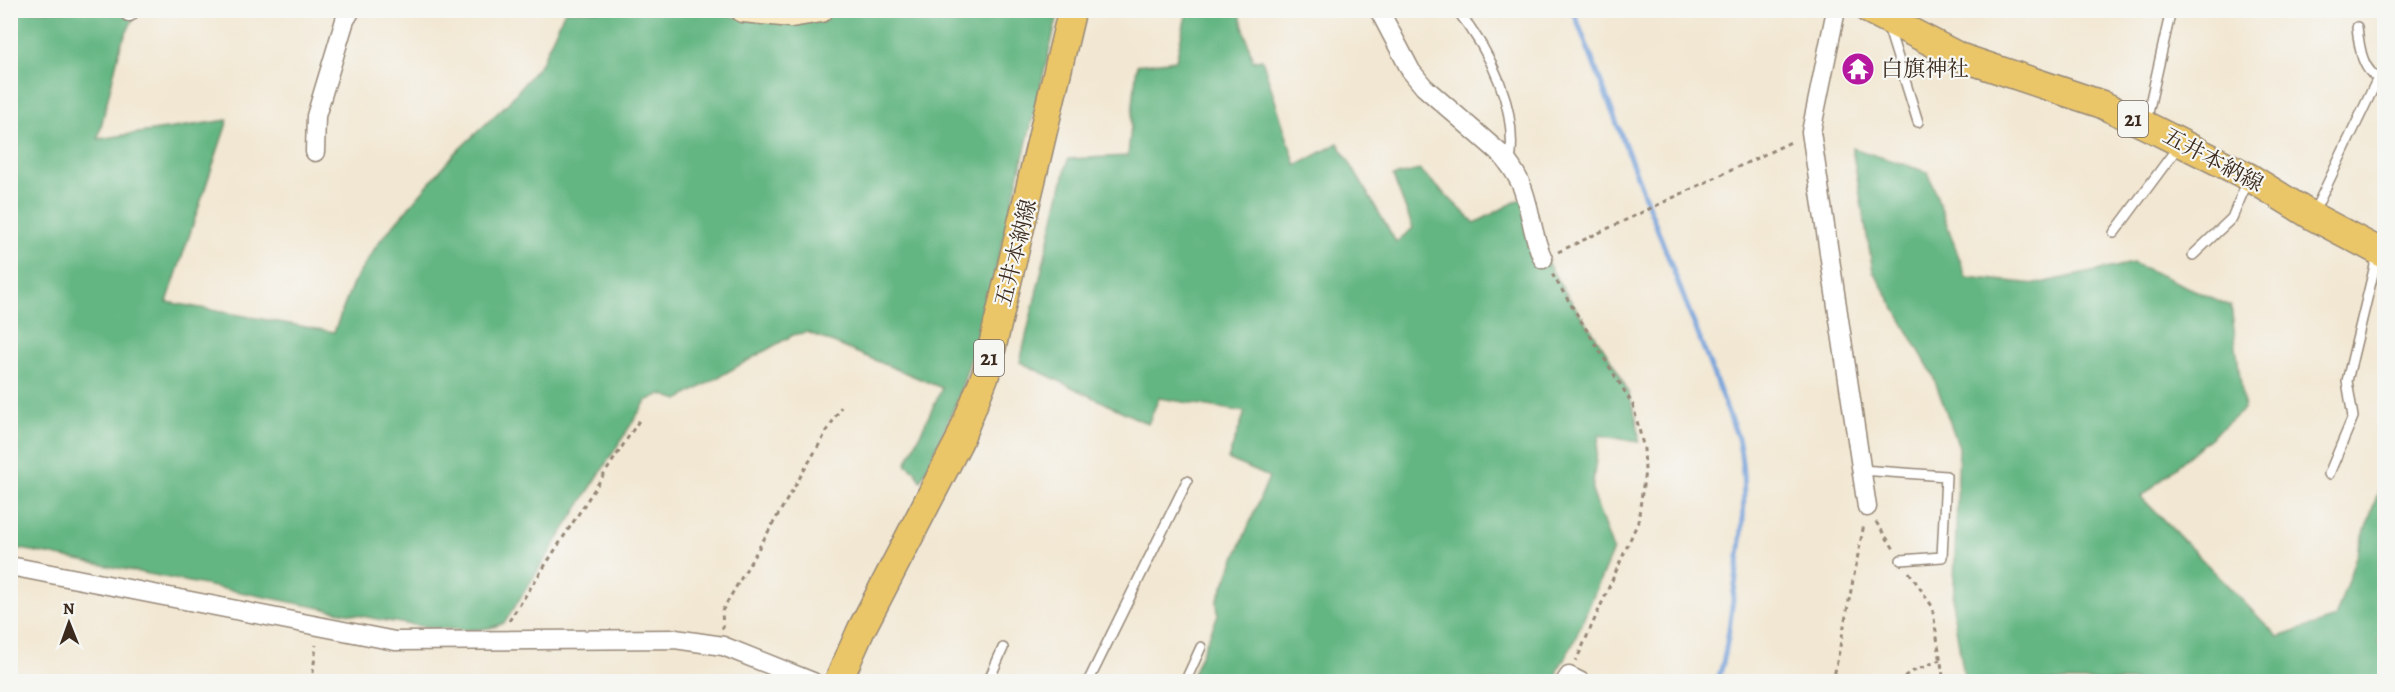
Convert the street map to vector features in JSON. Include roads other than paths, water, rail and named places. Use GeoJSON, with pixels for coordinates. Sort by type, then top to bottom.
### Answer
{"type":"FeatureCollection","features":[{"type":"Feature","properties":{"kind":"main road","name":"五井本納線"},"geometry":{"type":"LineString","coordinates":[[838,681],[861,630],[960,441],[986,373],[1072,10]]}},
{"type":"Feature","properties":{"kind":"main road","name":"五井本納線"},"geometry":{"type":"LineString","coordinates":[[1877,14],[1960,57],[2101,104],[2182,142],[2249,177],[2312,216],[2381,252]]}},
{"type":"Feature","properties":{"kind":"street"},"geometry":{"type":"LineString","coordinates":[[315,152],[316,116],[345,20],[351,10]]}},
{"type":"Feature","properties":{"kind":"street"},"geometry":{"type":"LineString","coordinates":[[743,10],[790,15],[821,10]]}},
{"type":"Feature","properties":{"kind":"street"},"geometry":{"type":"LineString","coordinates":[[1379,10],[1411,71],[1424,87],[1501,154],[1510,165],[1520,182],[1534,240],[1543,259]]}},
{"type":"Feature","properties":{"kind":"street"},"geometry":{"type":"LineString","coordinates":[[1836,10],[1811,132],[1867,507]]}},
{"type":"Feature","properties":{"kind":"street"},"geometry":{"type":"LineString","coordinates":[[10,566],[395,641],[675,639],[723,646],[813,681]]}},
{"type":"Feature","properties":{"kind":"lane"},"geometry":{"type":"LineString","coordinates":[[1458,10],[1489,57],[1505,97],[1513,143],[1510,165]]}},
{"type":"Feature","properties":{"kind":"lane"},"geometry":{"type":"LineString","coordinates":[[2145,125],[2171,10]]}},
{"type":"Feature","properties":{"kind":"lane"},"geometry":{"type":"LineString","coordinates":[[1877,14],[1918,122]]}},
{"type":"Feature","properties":{"kind":"lane"},"geometry":{"type":"LineString","coordinates":[[2312,216],[2381,79],[2367,68],[2360,52],[2357,27]]}},
{"type":"Feature","properties":{"kind":"lane"},"geometry":{"type":"LineString","coordinates":[[2114,233],[2182,142]]}},
{"type":"Feature","properties":{"kind":"lane"},"geometry":{"type":"LineString","coordinates":[[2193,255],[2232,218],[2249,177]]}},
{"type":"Feature","properties":{"kind":"lane"},"geometry":{"type":"LineString","coordinates":[[2329,474],[2353,417],[2348,381],[2381,252]]}},
{"type":"Feature","properties":{"kind":"lane"},"geometry":{"type":"LineString","coordinates":[[1861,471],[1946,476],[1942,557],[1901,560]]}},
{"type":"Feature","properties":{"kind":"lane"},"geometry":{"type":"LineString","coordinates":[[1088,681],[1187,481]]}},
{"type":"Feature","properties":{"kind":"lane"},"geometry":{"type":"LineString","coordinates":[[1185,681],[1200,647]]}},
{"type":"Feature","properties":{"kind":"lane"},"geometry":{"type":"LineString","coordinates":[[988,681],[1003,648]]}},
{"type":"Feature","properties":{"kind":"waterway"},"geometry":{"type":"LineString","coordinates":[[1573,10],[1738,438],[1742,458],[1743,518],[1727,641],[1717,682]]}},
{"type":"Feature","properties":{"kind":"place","name":"白旗神社"},"geometry":{"type":"Point","coordinates":[1858,69]}}]}
